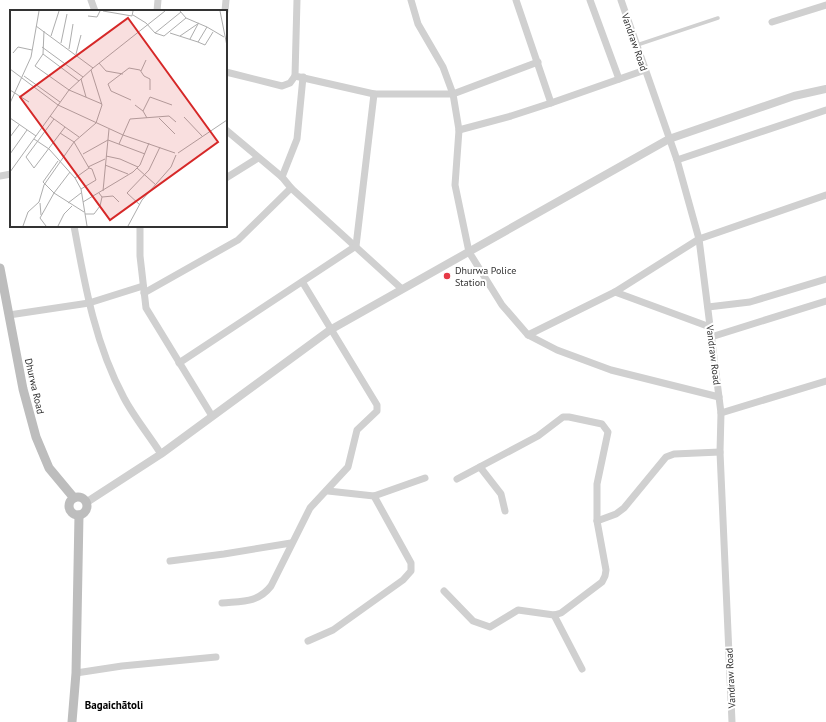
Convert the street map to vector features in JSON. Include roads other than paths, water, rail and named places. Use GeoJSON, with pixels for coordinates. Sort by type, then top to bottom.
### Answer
{"type":"FeatureCollection","features":[{"type":"Feature","properties":{"kind":"main road","name":"Dhurwa Road"},"geometry":{"type":"LineString","coordinates":[[0,268],[23,389],[36,438],[49,468],[74,498]]}},
{"type":"Feature","properties":{"kind":"main road"},"geometry":{"type":"LineString","coordinates":[[80,497],[87,502],[86,511],[79,515],[73,513],[70,509],[70,503],[74,498],[80,497]]}},
{"type":"Feature","properties":{"kind":"main road"},"geometry":{"type":"LineString","coordinates":[[72,722],[76,673],[79,515]]}},
{"type":"Feature","properties":{"kind":"street"},"geometry":{"type":"LineString","coordinates":[[90,0],[95,10]]}},
{"type":"Feature","properties":{"kind":"street"},"geometry":{"type":"LineString","coordinates":[[157,10],[158,0]]}},
{"type":"Feature","properties":{"kind":"street"},"geometry":{"type":"LineString","coordinates":[[225,10],[226,0]]}},
{"type":"Feature","properties":{"kind":"street"},"geometry":{"type":"LineString","coordinates":[[227,72],[282,86],[290,84],[295,76],[297,0]]}},
{"type":"Feature","properties":{"kind":"street"},"geometry":{"type":"LineString","coordinates":[[412,0],[418,24],[443,67],[453,94],[460,130],[455,185],[469,252],[502,305],[528,335],[556,350],[611,370],[719,397]]}},
{"type":"Feature","properties":{"kind":"street"},"geometry":{"type":"LineString","coordinates":[[516,0],[552,103]]}},
{"type":"Feature","properties":{"kind":"street"},"geometry":{"type":"LineString","coordinates":[[590,0],[619,79]]}},
{"type":"Feature","properties":{"kind":"street","name":"Vandraw Road"},"geometry":{"type":"LineString","coordinates":[[621,0],[668,139],[677,160],[699,239],[721,413],[720,452],[732,722]]}},
{"type":"Feature","properties":{"kind":"street"},"geometry":{"type":"LineString","coordinates":[[772,22],[826,6]]}},
{"type":"Feature","properties":{"kind":"street"},"geometry":{"type":"LineString","coordinates":[[295,76],[374,94],[453,94],[538,62]]}},
{"type":"Feature","properties":{"kind":"street"},"geometry":{"type":"LineString","coordinates":[[460,130],[552,103],[645,70]]}},
{"type":"Feature","properties":{"kind":"street"},"geometry":{"type":"LineString","coordinates":[[282,177],[297,139],[303,77]]}},
{"type":"Feature","properties":{"kind":"street"},"geometry":{"type":"LineString","coordinates":[[87,502],[161,454],[330,330],[668,139],[794,96],[826,89]]}},
{"type":"Feature","properties":{"kind":"street"},"geometry":{"type":"LineString","coordinates":[[179,363],[356,246],[374,94]]}},
{"type":"Feature","properties":{"kind":"street"},"geometry":{"type":"LineString","coordinates":[[677,160],[826,110]]}},
{"type":"Feature","properties":{"kind":"street"},"geometry":{"type":"LineString","coordinates":[[227,131],[282,177],[291,188],[402,289]]}},
{"type":"Feature","properties":{"kind":"street"},"geometry":{"type":"LineString","coordinates":[[227,177],[258,158]]}},
{"type":"Feature","properties":{"kind":"street"},"geometry":{"type":"LineString","coordinates":[[0,176],[10,174]]}},
{"type":"Feature","properties":{"kind":"street"},"geometry":{"type":"LineString","coordinates":[[9,315],[89,304],[144,289],[238,240],[291,188]]}},
{"type":"Feature","properties":{"kind":"street"},"geometry":{"type":"LineString","coordinates":[[528,335],[615,292],[699,239],[826,195]]}},
{"type":"Feature","properties":{"kind":"street"},"geometry":{"type":"LineString","coordinates":[[74,227],[96,334],[124,398],[161,454]]}},
{"type":"Feature","properties":{"kind":"street"},"geometry":{"type":"LineString","coordinates":[[140,228],[140,256],[146,308],[212,416]]}},
{"type":"Feature","properties":{"kind":"street"},"geometry":{"type":"LineString","coordinates":[[708,307],[750,302],[826,279]]}},
{"type":"Feature","properties":{"kind":"street"},"geometry":{"type":"LineString","coordinates":[[222,603],[253,599],[265,593],[271,586],[291,543],[310,508],[328,491],[348,467],[357,430],[376,414],[378,408],[330,330],[303,282]]}},
{"type":"Feature","properties":{"kind":"street"},"geometry":{"type":"LineString","coordinates":[[615,292],[710,327]]}},
{"type":"Feature","properties":{"kind":"street"},"geometry":{"type":"LineString","coordinates":[[711,337],[826,301]]}},
{"type":"Feature","properties":{"kind":"street"},"geometry":{"type":"LineString","coordinates":[[721,413],[826,381]]}},
{"type":"Feature","properties":{"kind":"street"},"geometry":{"type":"LineString","coordinates":[[444,591],[473,620],[487,627],[494,626],[513,611],[518,610],[554,615],[566,609],[602,582],[606,570],[597,521],[597,484],[608,432],[602,424],[564,417],[538,436],[457,479]]}},
{"type":"Feature","properties":{"kind":"street"},"geometry":{"type":"LineString","coordinates":[[597,521],[616,514],[624,508],[666,457],[674,454],[720,452]]}},
{"type":"Feature","properties":{"kind":"street"},"geometry":{"type":"LineString","coordinates":[[480,467],[500,494],[506,512]]}},
{"type":"Feature","properties":{"kind":"street"},"geometry":{"type":"LineString","coordinates":[[328,491],[374,496],[425,478]]}},
{"type":"Feature","properties":{"kind":"street"},"geometry":{"type":"LineString","coordinates":[[308,641],[333,630],[403,580],[411,571],[411,563],[374,496]]}},
{"type":"Feature","properties":{"kind":"street"},"geometry":{"type":"LineString","coordinates":[[170,561],[291,543]]}},
{"type":"Feature","properties":{"kind":"street"},"geometry":{"type":"LineString","coordinates":[[554,615],[582,669]]}},
{"type":"Feature","properties":{"kind":"street"},"geometry":{"type":"LineString","coordinates":[[76,673],[122,666],[216,657]]}},
{"type":"Feature","properties":{"kind":"lane"},"geometry":{"type":"LineString","coordinates":[[636,45],[718,18]]}},
{"type":"Feature","properties":{"kind":"place","name":"Dhurwa Police Station"},"geometry":{"type":"Point","coordinates":[447,276]}},
{"type":"Feature","properties":{"kind":"district","name":"Bagaichātoli"},"geometry":{"type":"Point","coordinates":[114,705]}}]}
